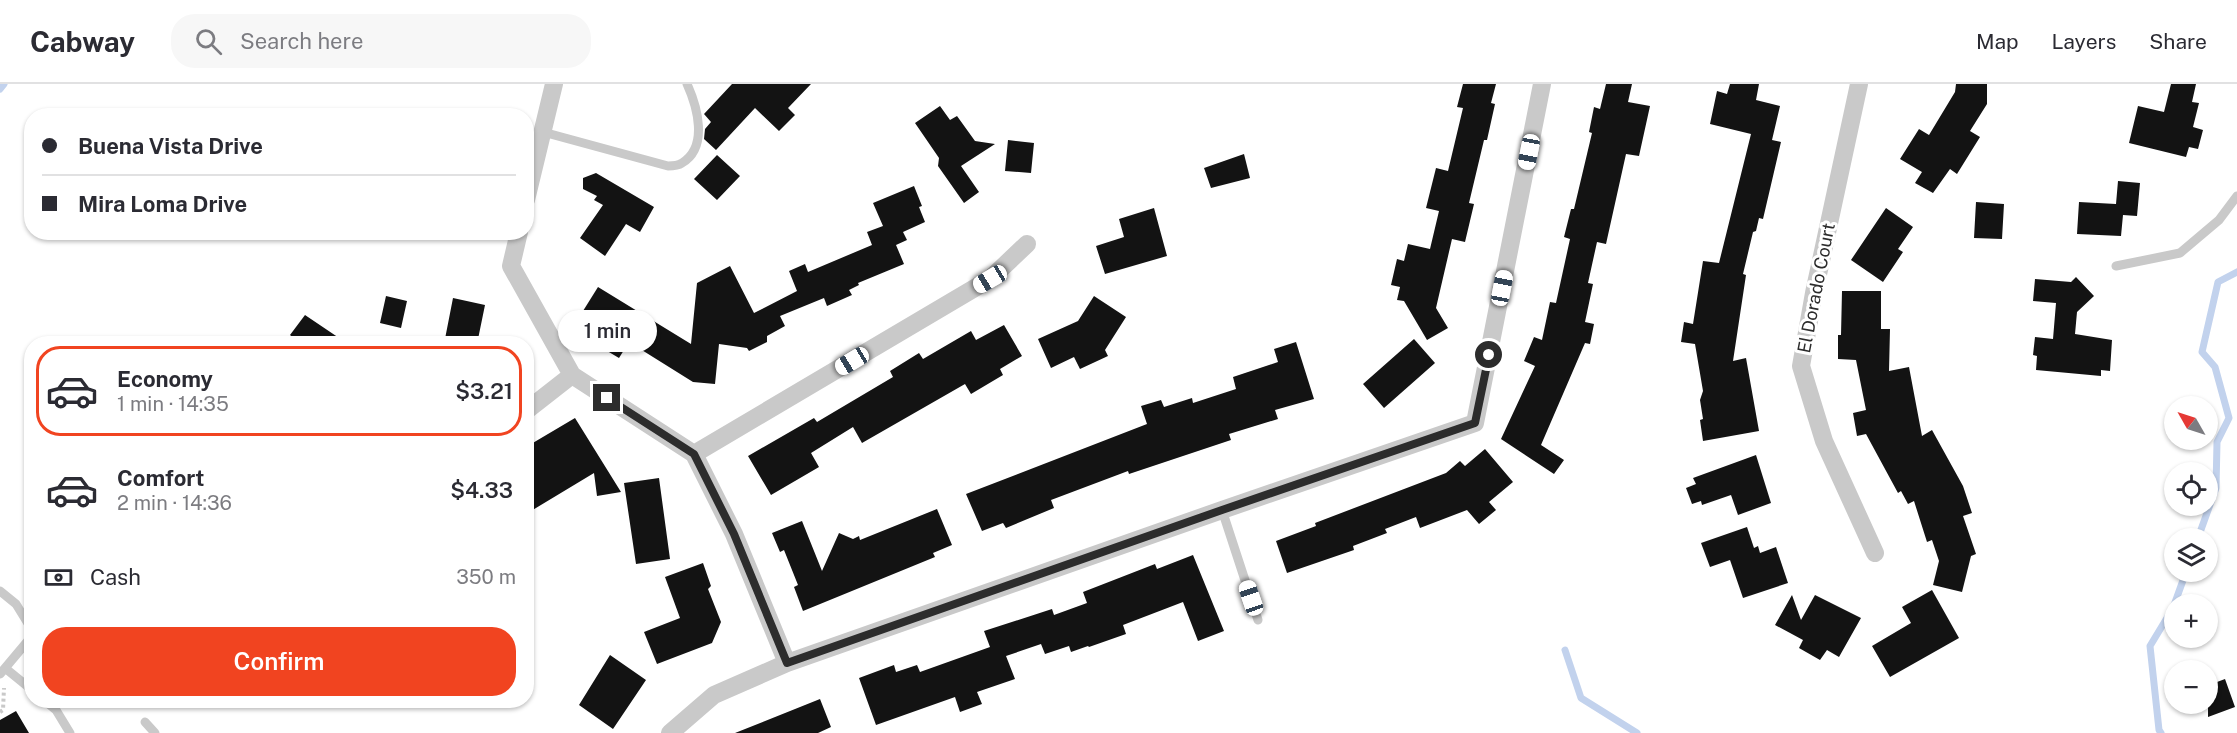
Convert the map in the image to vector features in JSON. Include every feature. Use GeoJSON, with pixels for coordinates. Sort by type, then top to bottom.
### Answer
{"type":"FeatureCollection","features":[{"type":"Feature","properties":{"kind":"street"},"geometry":{"type":"LineString","coordinates":[[534,168],[554,84]]}},
{"type":"Feature","properties":{"kind":"street"},"geometry":{"type":"LineString","coordinates":[[670,733],[714,695],[787,663],[1475,423],[1542,84]]}},
{"type":"Feature","properties":{"kind":"street","name":"El Dorado Court"},"geometry":{"type":"LineString","coordinates":[[1859,84],[1814,293],[1801,366],[1824,441],[1875,553]]}},
{"type":"Feature","properties":{"kind":"street"},"geometry":{"type":"LineString","coordinates":[[517,240],[511,266],[572,375],[694,454],[734,534],[787,663]]}},
{"type":"Feature","properties":{"kind":"street"},"geometry":{"type":"LineString","coordinates":[[694,454],[990,279],[1027,244]]}},
{"type":"Feature","properties":{"kind":"street"},"geometry":{"type":"LineString","coordinates":[[534,405],[572,375]]}},
{"type":"Feature","properties":{"kind":"lane"},"geometry":{"type":"LineString","coordinates":[[543,132],[668,166],[681,164],[697,144],[699,124],[687,84]]}},
{"type":"Feature","properties":{"kind":"lane"},"geometry":{"type":"LineString","coordinates":[[2116,266],[2180,253],[2219,220],[2237,196]]}},
{"type":"Feature","properties":{"kind":"lane"},"geometry":{"type":"LineString","coordinates":[[1222,510],[1258,620]]}},
{"type":"Feature","properties":{"kind":"lane"},"geometry":{"type":"LineString","coordinates":[[0,591],[16,604],[24,617]]}},
{"type":"Feature","properties":{"kind":"lane"},"geometry":{"type":"LineString","coordinates":[[24,645],[2,671],[24,685]]}},
{"type":"Feature","properties":{"kind":"lane"},"geometry":{"type":"LineString","coordinates":[[54,708],[70,733]]}},
{"type":"Feature","properties":{"kind":"lane"},"geometry":{"type":"LineString","coordinates":[[145,722],[155,733]]}},
{"type":"Feature","properties":{"kind":"path"},"geometry":{"type":"LineString","coordinates":[[0,712],[3,710],[4,688]]}},
{"type":"Feature","properties":{"kind":"building"},"geometry":{"type":"Polygon","coordinates":[[[732,84],[811,84],[788,108],[795,115],[779,131],[755,108],[716,150],[704,139],[705,129],[711,122],[704,114],[732,84]]]}},
{"type":"Feature","properties":{"kind":"building"},"geometry":{"type":"Polygon","coordinates":[[[1463,84],[1496,84],[1491,103],[1495,104],[1469,203],[1474,204],[1465,242],[1452,239],[1436,308],[1448,328],[1427,340],[1404,301],[1397,300],[1400,287],[1391,285],[1397,259],[1404,261],[1408,244],[1430,249],[1439,211],[1426,208],[1436,168],[1448,171],[1463,108],[1457,107],[1463,84]]]}},
{"type":"Feature","properties":{"kind":"building"},"geometry":{"type":"Polygon","coordinates":[[[1606,84],[1632,84],[1628,102],[1650,106],[1639,156],[1626,154],[1606,244],[1597,242],[1588,283],[1593,284],[1585,322],[1594,324],[1590,344],[1585,343],[1541,445],[1564,460],[1554,474],[1501,439],[1535,366],[1524,361],[1534,337],[1542,340],[1550,302],[1556,303],[1570,239],[1564,237],[1571,209],[1574,209],[1592,133],[1589,132],[1594,107],[1600,109],[1606,84]]]}},
{"type":"Feature","properties":{"kind":"building"},"geometry":{"type":"Polygon","coordinates":[[[1730,84],[1759,84],[1756,100],[1780,106],[1772,140],[1781,142],[1763,219],[1759,218],[1756,231],[1753,232],[1743,274],[1746,275],[1733,361],[1746,358],[1759,431],[1703,441],[1700,400],[1703,391],[1695,344],[1681,342],[1684,322],[1693,324],[1703,261],[1719,263],[1751,134],[1710,124],[1717,91],[1727,94],[1730,84]]]}},
{"type":"Feature","properties":{"kind":"building"},"geometry":{"type":"Polygon","coordinates":[[[1956,84],[1987,84],[1987,104],[1970,131],[1980,137],[1957,174],[1950,169],[1933,193],[1915,183],[1922,172],[1900,159],[1919,129],[1929,135],[1955,92],[1956,84]]]}},
{"type":"Feature","properties":{"kind":"building"},"geometry":{"type":"Polygon","coordinates":[[[2171,84],[2196,84],[2192,102],[2199,103],[2193,127],[2203,130],[2198,149],[2189,147],[2186,157],[2129,143],[2138,106],[2164,112],[2171,84]]]}},
{"type":"Feature","properties":{"kind":"building"},"geometry":{"type":"Polygon","coordinates":[[[940,106],[950,120],[957,116],[975,141],[995,144],[961,166],[979,192],[964,203],[938,166],[939,158],[915,123],[940,106]]]}},
{"type":"Feature","properties":{"kind":"building"},"geometry":{"type":"Polygon","coordinates":[[[1008,140],[1034,143],[1031,173],[1005,171],[1008,140]]]}},
{"type":"Feature","properties":{"kind":"building"},"geometry":{"type":"Polygon","coordinates":[[[1244,154],[1250,178],[1211,188],[1204,168],[1244,154]]]}},
{"type":"Feature","properties":{"kind":"building"},"geometry":{"type":"Polygon","coordinates":[[[717,155],[740,176],[717,200],[694,179],[717,155]]]}},
{"type":"Feature","properties":{"kind":"building"},"geometry":{"type":"Polygon","coordinates":[[[596,173],[654,207],[640,232],[626,224],[605,256],[580,238],[603,205],[594,200],[597,196],[583,189],[583,178],[596,173]]]}},
{"type":"Feature","properties":{"kind":"building"},"geometry":{"type":"Polygon","coordinates":[[[2118,181],[2140,183],[2137,216],[2123,215],[2121,236],[2077,234],[2079,202],[2116,204],[2118,181]]]}},
{"type":"Feature","properties":{"kind":"building"},"geometry":{"type":"Polygon","coordinates":[[[914,186],[922,206],[919,207],[925,222],[903,232],[907,240],[896,245],[904,264],[858,283],[859,285],[849,290],[852,295],[827,306],[824,298],[780,316],[785,326],[767,336],[767,342],[749,351],[747,348],[719,344],[715,384],[693,382],[629,342],[619,358],[586,336],[597,319],[583,311],[598,287],[691,344],[697,283],[730,266],[754,313],[797,291],[789,271],[805,264],[808,272],[872,245],[867,232],[883,226],[873,203],[914,186]]]}},
{"type":"Feature","properties":{"kind":"building"},"geometry":{"type":"Polygon","coordinates":[[[1976,202],[2004,204],[2002,239],[1974,238],[1976,202]]]}},
{"type":"Feature","properties":{"kind":"building"},"geometry":{"type":"Polygon","coordinates":[[[1154,208],[1167,256],[1105,274],[1096,246],[1124,237],[1119,219],[1154,208]]]}},
{"type":"Feature","properties":{"kind":"building"},"geometry":{"type":"Polygon","coordinates":[[[1886,208],[1913,227],[1898,249],[1903,252],[1883,282],[1851,260],[1886,208]]]}},
{"type":"Feature","properties":{"kind":"building"},"geometry":{"type":"Polygon","coordinates":[[[2076,277],[2094,296],[2077,312],[2075,334],[2112,340],[2110,371],[2101,370],[2101,376],[2036,370],[2037,356],[2033,355],[2035,337],[2053,339],[2056,303],[2033,301],[2035,279],[2071,282],[2076,277]]]}},
{"type":"Feature","properties":{"kind":"building"},"geometry":{"type":"Polygon","coordinates":[[[1842,291],[1881,291],[1881,329],[1890,329],[1889,371],[1909,367],[1922,436],[1932,430],[1963,486],[1972,513],[1963,516],[1976,554],[1971,556],[1962,592],[1933,585],[1939,561],[1932,540],[1927,542],[1914,501],[1908,504],[1901,491],[1898,493],[1866,434],[1857,436],[1853,413],[1866,410],[1856,360],[1838,359],[1842,291]]]}},
{"type":"Feature","properties":{"kind":"building"},"geometry":{"type":"Polygon","coordinates":[[[386,296],[407,301],[401,328],[380,323],[386,296]]]}},
{"type":"Feature","properties":{"kind":"building"},"geometry":{"type":"Polygon","coordinates":[[[1094,296],[1126,317],[1105,350],[1108,356],[1080,369],[1074,357],[1051,368],[1038,339],[1078,321],[1094,296]]]}},
{"type":"Feature","properties":{"kind":"building"},"geometry":{"type":"Polygon","coordinates":[[[453,298],[485,305],[479,336],[446,336],[453,298]]]}},
{"type":"Feature","properties":{"kind":"building"},"geometry":{"type":"Polygon","coordinates":[[[305,315],[336,336],[291,336],[305,315]]]}},
{"type":"Feature","properties":{"kind":"building"},"geometry":{"type":"Polygon","coordinates":[[[1004,325],[1022,356],[1000,369],[1003,375],[971,394],[965,384],[862,443],[853,427],[811,453],[819,467],[771,495],[748,456],[814,418],[817,422],[893,377],[890,371],[919,353],[923,359],[971,331],[976,340],[1004,325]]]}},
{"type":"Feature","properties":{"kind":"building"},"geometry":{"type":"Polygon","coordinates":[[[1414,339],[1435,363],[1384,408],[1363,384],[1414,339]]]}},
{"type":"Feature","properties":{"kind":"building"},"geometry":{"type":"Polygon","coordinates":[[[1296,342],[1314,399],[1275,410],[1278,419],[1229,434],[1231,440],[1129,474],[1128,471],[1051,500],[1054,508],[1006,528],[1003,523],[982,531],[966,494],[1147,424],[1141,406],[1161,400],[1164,407],[1192,398],[1193,403],[1236,389],[1233,377],[1278,362],[1274,349],[1296,342]]]}},
{"type":"Feature","properties":{"kind":"building"},"geometry":{"type":"Polygon","coordinates":[[[575,418],[621,492],[597,496],[594,473],[534,509],[534,442],[575,418]]]}},
{"type":"Feature","properties":{"kind":"building"},"geometry":{"type":"Polygon","coordinates":[[[1485,449],[1513,482],[1489,502],[1496,510],[1479,524],[1467,510],[1420,528],[1416,517],[1385,529],[1387,533],[1353,546],[1354,550],[1287,573],[1276,541],[1316,526],[1315,523],[1446,473],[1460,461],[1465,466],[1485,449]]]}},
{"type":"Feature","properties":{"kind":"building"},"geometry":{"type":"Polygon","coordinates":[[[1756,455],[1771,503],[1738,515],[1731,495],[1702,505],[1701,501],[1692,504],[1686,488],[1696,484],[1693,478],[1756,455]]]}},
{"type":"Feature","properties":{"kind":"building"},"geometry":{"type":"Polygon","coordinates":[[[659,478],[670,559],[636,564],[624,483],[659,478]]]}},
{"type":"Feature","properties":{"kind":"building"},"geometry":{"type":"Polygon","coordinates":[[[937,509],[952,545],[933,553],[935,557],[803,611],[794,587],[798,585],[784,550],[780,552],[772,533],[802,521],[822,571],[839,533],[853,539],[859,536],[860,540],[937,509]]]}},
{"type":"Feature","properties":{"kind":"building"},"geometry":{"type":"Polygon","coordinates":[[[1747,527],[1754,548],[1758,546],[1760,553],[1776,547],[1788,583],[1743,598],[1730,560],[1710,567],[1701,543],[1747,527]]]}},
{"type":"Feature","properties":{"kind":"building"},"geometry":{"type":"Polygon","coordinates":[[[1193,555],[1224,631],[1198,641],[1183,602],[1123,625],[1126,634],[1089,647],[1071,652],[1069,646],[1045,654],[1041,644],[1006,656],[1015,679],[977,692],[982,704],[960,712],[955,697],[876,725],[859,678],[894,665],[896,672],[917,665],[920,672],[990,647],[984,631],[1052,609],[1054,615],[1087,603],[1083,592],[1155,564],[1157,569],[1193,555]]]}},
{"type":"Feature","properties":{"kind":"building"},"geometry":{"type":"Polygon","coordinates":[[[703,563],[711,586],[708,589],[721,622],[712,643],[657,664],[644,632],[680,618],[665,577],[703,563]]]}},
{"type":"Feature","properties":{"kind":"building"},"geometry":{"type":"Polygon","coordinates":[[[1932,590],[1959,638],[1890,677],[1872,646],[1911,623],[1902,607],[1932,590]]]}},
{"type":"Feature","properties":{"kind":"building"},"geometry":{"type":"Polygon","coordinates":[[[1792,595],[1801,620],[1815,595],[1861,618],[1839,657],[1827,650],[1820,660],[1799,648],[1803,640],[1775,625],[1792,595]]]}},
{"type":"Feature","properties":{"kind":"building"},"geometry":{"type":"Polygon","coordinates":[[[610,655],[646,680],[613,729],[579,705],[610,655]]]}},
{"type":"Feature","properties":{"kind":"building"},"geometry":{"type":"Polygon","coordinates":[[[2225,679],[2235,707],[2218,713],[2218,682],[2225,679]]]}},
{"type":"Feature","properties":{"kind":"building"},"geometry":{"type":"Polygon","coordinates":[[[820,699],[831,727],[818,733],[735,733],[820,699]]]}},
{"type":"Feature","properties":{"kind":"building"},"geometry":{"type":"Polygon","coordinates":[[[16,711],[29,733],[0,733],[0,720],[16,711]]]}},
{"type":"Feature","properties":{"kind":"waterway"},"geometry":{"type":"LineString","coordinates":[[0,89],[4,84]]}},
{"type":"Feature","properties":{"kind":"waterway"},"geometry":{"type":"LineString","coordinates":[[2202,528],[2216,488],[2217,442],[2229,418],[2215,367],[2202,352],[2218,282],[2237,272]]}},
{"type":"Feature","properties":{"kind":"waterway"},"geometry":{"type":"LineString","coordinates":[[2161,733],[2150,646],[2173,608],[2182,582]]}},
{"type":"Feature","properties":{"kind":"waterway"},"geometry":{"type":"LineString","coordinates":[[1565,650],[1581,698],[1637,733]]}},
{"type":"Feature","properties":{"kind":"route"},"geometry":{"type":"LineString","coordinates":[[607,398],[694,454],[734,534],[787,663],[1475,423],[1489,355]]}}]}
